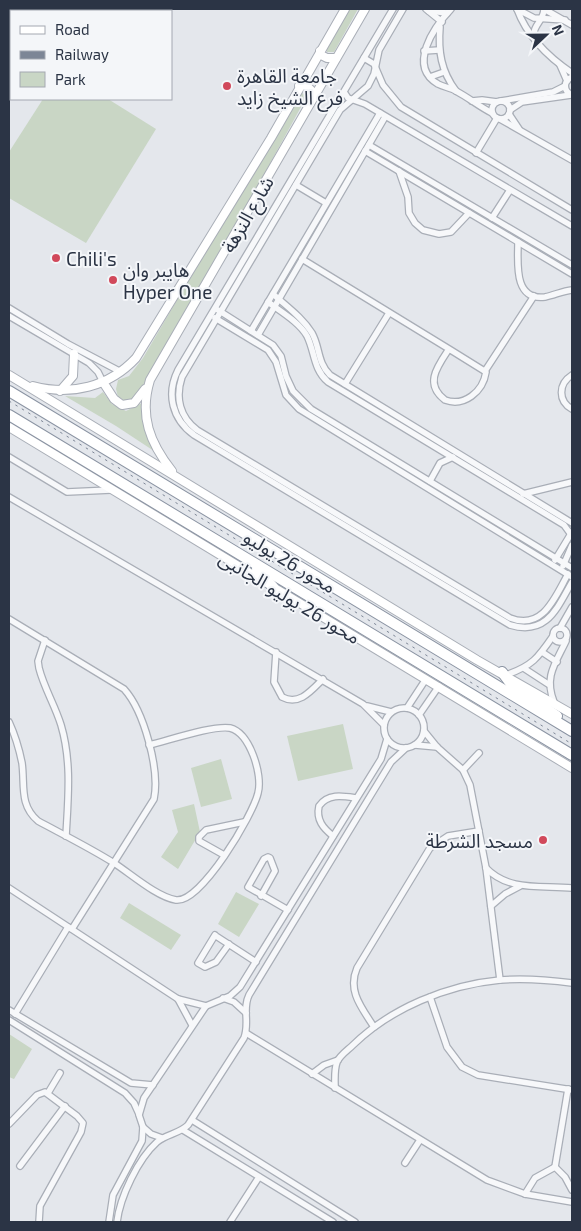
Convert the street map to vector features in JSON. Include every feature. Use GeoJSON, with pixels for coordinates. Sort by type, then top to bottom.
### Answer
{"type":"FeatureCollection","features":[{"type":"Feature","properties":{"kind":"highway","name":"محور 26 يوليو"},"geometry":{"type":"LineString","coordinates":[[9,391],[570,730]]}},
{"type":"Feature","properties":{"kind":"highway","name":"محور 26 يوليو"},"geometry":{"type":"LineString","coordinates":[[9,416],[572,755]]}},
{"type":"Feature","properties":{"kind":"highway"},"geometry":{"type":"LineString","coordinates":[[250,561],[274,588]]}},
{"type":"Feature","properties":{"kind":"highway"},"geometry":{"type":"LineString","coordinates":[[504,674],[508,682],[556,714],[570,730]]}},
{"type":"Feature","properties":{"kind":"main road","name":"شارع النزهة"},"geometry":{"type":"LineString","coordinates":[[25,384],[60,391],[82,389],[103,382],[122,372],[136,358],[168,309],[271,138],[299,86],[345,9]]}},
{"type":"Feature","properties":{"kind":"main road","name":"شارع النزهة"},"geometry":{"type":"LineString","coordinates":[[176,475],[158,452],[148,431],[145,408],[150,380],[365,9]]}},
{"type":"Feature","properties":{"kind":"main road"},"geometry":{"type":"LineString","coordinates":[[320,51],[321,55],[327,58],[336,58]]}},
{"type":"Feature","properties":{"kind":"main road"},"geometry":{"type":"LineString","coordinates":[[299,86],[306,85],[310,88],[314,97]]}},
{"type":"Feature","properties":{"kind":"main road"},"geometry":{"type":"LineString","coordinates":[[60,391],[72,376],[74,354]]}},
{"type":"Feature","properties":{"kind":"main road"},"geometry":{"type":"LineString","coordinates":[[9,375],[477,660],[554,702],[572,714]]}},
{"type":"Feature","properties":{"kind":"main road"},"geometry":{"type":"LineString","coordinates":[[103,382],[118,403],[130,405],[138,401],[150,380]]}},
{"type":"Feature","properties":{"kind":"main road","name":"محور 26 يوليو الجانبى"},"geometry":{"type":"LineString","coordinates":[[9,427],[572,768]]}},
{"type":"Feature","properties":{"kind":"street"},"geometry":{"type":"LineString","coordinates":[[393,9],[215,308],[173,383],[172,398],[175,413],[190,428],[510,625],[530,628],[548,619],[572,582]]}},
{"type":"Feature","properties":{"kind":"street"},"geometry":{"type":"LineString","coordinates":[[211,315],[217,319],[268,350],[276,362],[282,386],[299,409],[570,576],[543,615],[531,621],[510,618],[190,428],[180,407],[180,384],[217,319],[221,312],[340,110],[368,86],[379,50],[403,9]]}},
{"type":"Feature","properties":{"kind":"street"},"geometry":{"type":"LineString","coordinates":[[517,9],[527,16],[540,20],[565,20]]}},
{"type":"Feature","properties":{"kind":"street"},"geometry":{"type":"LineString","coordinates":[[496,117],[492,107],[499,102],[572,95],[569,79],[560,65],[524,26],[517,9]]}},
{"type":"Feature","properties":{"kind":"street"},"geometry":{"type":"LineString","coordinates":[[534,38],[535,26],[540,20],[544,9],[572,24]]}},
{"type":"Feature","properties":{"kind":"street"},"geometry":{"type":"LineString","coordinates":[[427,10],[449,11]]}},
{"type":"Feature","properties":{"kind":"street"},"geometry":{"type":"LineString","coordinates":[[427,10],[441,23]]}},
{"type":"Feature","properties":{"kind":"street"},"geometry":{"type":"LineString","coordinates":[[449,11],[426,44],[424,62],[430,77],[438,84],[457,91],[496,117],[572,160]]}},
{"type":"Feature","properties":{"kind":"street"},"geometry":{"type":"LineString","coordinates":[[441,23],[439,50],[444,72],[457,91]]}},
{"type":"Feature","properties":{"kind":"street"},"geometry":{"type":"LineString","coordinates":[[424,51],[439,50]]}},
{"type":"Feature","properties":{"kind":"street"},"geometry":{"type":"LineString","coordinates":[[364,58],[371,61],[388,93],[401,107],[572,210]]}},
{"type":"Feature","properties":{"kind":"street"},"geometry":{"type":"LineString","coordinates":[[560,65],[569,79]]}},
{"type":"Feature","properties":{"kind":"street"},"geometry":{"type":"LineString","coordinates":[[430,77],[444,72]]}},
{"type":"Feature","properties":{"kind":"street"},"geometry":{"type":"LineString","coordinates":[[476,152],[496,117],[509,112],[518,104],[553,92],[569,79]]}},
{"type":"Feature","properties":{"kind":"street"},"geometry":{"type":"LineString","coordinates":[[344,92],[348,98],[383,115],[572,226]]}},
{"type":"Feature","properties":{"kind":"street"},"geometry":{"type":"LineString","coordinates":[[472,101],[487,100],[507,104],[509,112],[519,129]]}},
{"type":"Feature","properties":{"kind":"street"},"geometry":{"type":"LineString","coordinates":[[258,335],[367,148],[383,115]]}},
{"type":"Feature","properties":{"kind":"street"},"geometry":{"type":"LineString","coordinates":[[251,331],[326,203],[383,115]]}},
{"type":"Feature","properties":{"kind":"street"},"geometry":{"type":"LineString","coordinates":[[367,148],[399,171],[572,274]]}},
{"type":"Feature","properties":{"kind":"street"},"geometry":{"type":"LineString","coordinates":[[367,148],[572,265]]}},
{"type":"Feature","properties":{"kind":"street"},"geometry":{"type":"LineString","coordinates":[[399,171],[408,197],[410,213],[415,223],[423,230],[434,234],[451,232],[469,213]]}},
{"type":"Feature","properties":{"kind":"street"},"geometry":{"type":"LineString","coordinates":[[296,185],[326,203]]}},
{"type":"Feature","properties":{"kind":"street"},"geometry":{"type":"LineString","coordinates":[[492,218],[510,190]]}},
{"type":"Feature","properties":{"kind":"street"},"geometry":{"type":"LineString","coordinates":[[518,242],[519,281],[523,288],[534,296],[544,297],[572,290]]}},
{"type":"Feature","properties":{"kind":"street"},"geometry":{"type":"LineString","coordinates":[[302,259],[485,372]]}},
{"type":"Feature","properties":{"kind":"street"},"geometry":{"type":"LineString","coordinates":[[273,294],[303,320],[312,333],[323,367],[330,375],[572,523]]}},
{"type":"Feature","properties":{"kind":"street"},"geometry":{"type":"LineString","coordinates":[[448,349],[434,373],[433,379],[436,391],[445,400],[457,402],[469,399],[486,375],[485,372],[534,296]]}},
{"type":"Feature","properties":{"kind":"street"},"geometry":{"type":"LineString","coordinates":[[268,302],[303,330],[310,343],[315,365],[322,377],[564,525],[572,534],[552,564]]}},
{"type":"Feature","properties":{"kind":"street"},"geometry":{"type":"LineString","coordinates":[[9,308],[92,366],[103,382]]}},
{"type":"Feature","properties":{"kind":"street"},"geometry":{"type":"LineString","coordinates":[[215,308],[278,350],[289,384],[304,404],[572,568]]}},
{"type":"Feature","properties":{"kind":"street"},"geometry":{"type":"LineString","coordinates":[[345,384],[389,312]]}},
{"type":"Feature","properties":{"kind":"street"},"geometry":{"type":"LineString","coordinates":[[9,316],[122,372]]}},
{"type":"Feature","properties":{"kind":"street"},"geometry":{"type":"LineString","coordinates":[[572,375],[564,382],[561,390],[564,403],[572,409]]}},
{"type":"Feature","properties":{"kind":"street"},"geometry":{"type":"LineString","coordinates":[[436,447],[440,463]]}},
{"type":"Feature","properties":{"kind":"street"},"geometry":{"type":"LineString","coordinates":[[9,457],[67,492],[113,490]]}},
{"type":"Feature","properties":{"kind":"street"},"geometry":{"type":"LineString","coordinates":[[430,481],[440,463],[453,457]]}},
{"type":"Feature","properties":{"kind":"street"},"geometry":{"type":"LineString","coordinates":[[523,494],[572,482]]}},
{"type":"Feature","properties":{"kind":"street"},"geometry":{"type":"LineString","coordinates":[[9,497],[367,706],[391,712],[406,708],[426,679]]}},
{"type":"Feature","properties":{"kind":"street"},"geometry":{"type":"LineString","coordinates":[[561,570],[572,545]]}},
{"type":"Feature","properties":{"kind":"street"},"geometry":{"type":"LineString","coordinates":[[504,674],[525,669],[542,652],[554,632],[560,628],[572,607]]}},
{"type":"Feature","properties":{"kind":"street"},"geometry":{"type":"LineString","coordinates":[[9,619],[124,689],[134,703],[149,745],[156,777],[154,799],[15,1014]]}},
{"type":"Feature","properties":{"kind":"street"},"geometry":{"type":"LineString","coordinates":[[560,628],[564,629],[567,638]]}},
{"type":"Feature","properties":{"kind":"street"},"geometry":{"type":"LineString","coordinates":[[554,702],[548,684],[572,628]]}},
{"type":"Feature","properties":{"kind":"street"},"geometry":{"type":"LineString","coordinates":[[553,636],[557,642],[567,638]]}},
{"type":"Feature","properties":{"kind":"street"},"geometry":{"type":"LineString","coordinates":[[45,640],[38,660],[39,668],[59,719],[67,753],[69,784],[66,836]]}},
{"type":"Feature","properties":{"kind":"street"},"geometry":{"type":"LineString","coordinates":[[276,652],[273,668],[274,682],[282,697],[292,700],[299,699],[322,679]]}},
{"type":"Feature","properties":{"kind":"street"},"geometry":{"type":"LineString","coordinates":[[542,652],[556,662]]}},
{"type":"Feature","properties":{"kind":"street"},"geometry":{"type":"LineString","coordinates":[[525,669],[548,684]]}},
{"type":"Feature","properties":{"kind":"street"},"geometry":{"type":"LineString","coordinates":[[419,715],[439,686]]}},
{"type":"Feature","properties":{"kind":"street"},"geometry":{"type":"LineString","coordinates":[[139,1115],[141,1104],[206,1006],[236,992],[381,759],[386,739],[384,725],[367,706]]}},
{"type":"Feature","properties":{"kind":"street"},"geometry":{"type":"LineString","coordinates":[[406,708],[419,715],[424,731],[437,748],[463,770],[473,798],[486,868],[500,980]]}},
{"type":"Feature","properties":{"kind":"street"},"geometry":{"type":"LineString","coordinates":[[384,725],[391,712]]}},
{"type":"Feature","properties":{"kind":"street"},"geometry":{"type":"LineString","coordinates":[[9,722],[19,752],[24,798],[27,808],[38,821],[114,863],[163,896],[181,900],[190,896],[201,887],[224,855],[244,822],[258,793],[259,783],[249,744],[241,734],[232,729],[223,728],[149,745]]}},
{"type":"Feature","properties":{"kind":"street"},"geometry":{"type":"LineString","coordinates":[[415,745],[424,731]]}},
{"type":"Feature","properties":{"kind":"street"},"geometry":{"type":"LineString","coordinates":[[386,739],[392,744],[406,748]]}},
{"type":"Feature","properties":{"kind":"street"},"geometry":{"type":"LineString","coordinates":[[117,1222],[126,1190],[148,1152],[162,1138],[183,1130],[192,1120],[246,1033],[248,1023],[246,1013],[249,995],[391,762],[406,748],[415,745],[437,748]]}},
{"type":"Feature","properties":{"kind":"street"},"geometry":{"type":"LineString","coordinates":[[463,770],[479,753]]}},
{"type":"Feature","properties":{"kind":"street"},"geometry":{"type":"LineString","coordinates":[[333,836],[325,830],[319,820],[319,806],[332,796],[356,798]]}},
{"type":"Feature","properties":{"kind":"street"},"geometry":{"type":"LineString","coordinates":[[224,855],[199,841],[199,837],[208,829],[244,822]]}},
{"type":"Feature","properties":{"kind":"street"},"geometry":{"type":"LineString","coordinates":[[374,1028],[354,994],[353,981],[357,968],[430,848],[448,836],[479,830]]}},
{"type":"Feature","properties":{"kind":"street"},"geometry":{"type":"LineString","coordinates":[[261,896],[275,871],[268,857],[264,859],[248,884],[249,888],[261,896],[288,910]]}},
{"type":"Feature","properties":{"kind":"street"},"geometry":{"type":"LineString","coordinates":[[486,868],[502,881],[521,886],[572,888]]}},
{"type":"Feature","properties":{"kind":"street"},"geometry":{"type":"LineString","coordinates":[[491,906],[505,894],[521,886]]}},
{"type":"Feature","properties":{"kind":"street"},"geometry":{"type":"LineString","coordinates":[[9,888],[178,999],[206,1006]]}},
{"type":"Feature","properties":{"kind":"street"},"geometry":{"type":"LineString","coordinates":[[229,944],[216,963],[205,967],[198,963],[214,936],[229,944],[256,962]]}},
{"type":"Feature","properties":{"kind":"street"},"geometry":{"type":"LineString","coordinates":[[312,1074],[324,1065],[338,1060],[374,1028],[400,1011],[430,997],[475,984],[500,980],[572,983]]}},
{"type":"Feature","properties":{"kind":"street"},"geometry":{"type":"LineString","coordinates":[[430,997],[447,1046],[462,1067],[478,1075],[570,1090],[555,1167]]}},
{"type":"Feature","properties":{"kind":"street"},"geometry":{"type":"LineString","coordinates":[[223,998],[234,1002],[246,1013]]}},
{"type":"Feature","properties":{"kind":"street"},"geometry":{"type":"LineString","coordinates":[[178,999],[192,1025]]}},
{"type":"Feature","properties":{"kind":"street"},"geometry":{"type":"LineString","coordinates":[[9,1010],[121,1077],[138,1085],[153,1085]]}},
{"type":"Feature","properties":{"kind":"street"},"geometry":{"type":"LineString","coordinates":[[9,1020],[116,1086],[130,1097],[139,1115],[143,1127],[140,1147],[113,1195],[109,1222]]}},
{"type":"Feature","properties":{"kind":"street"},"geometry":{"type":"LineString","coordinates":[[246,1033],[487,1180],[525,1194],[572,1202]]}},
{"type":"Feature","properties":{"kind":"street"},"geometry":{"type":"LineString","coordinates":[[335,1088],[338,1060]]}},
{"type":"Feature","properties":{"kind":"street"},"geometry":{"type":"LineString","coordinates":[[48,1093],[60,1073]]}},
{"type":"Feature","properties":{"kind":"street"},"geometry":{"type":"LineString","coordinates":[[116,1086],[121,1077]]}},
{"type":"Feature","properties":{"kind":"street"},"geometry":{"type":"LineString","coordinates":[[9,1124],[42,1092],[48,1093],[81,1119],[83,1127],[40,1206],[40,1222]]}},
{"type":"Feature","properties":{"kind":"street"},"geometry":{"type":"LineString","coordinates":[[20,1166],[65,1106]]}},
{"type":"Feature","properties":{"kind":"street"},"geometry":{"type":"LineString","coordinates":[[192,1120],[355,1222]]}},
{"type":"Feature","properties":{"kind":"street"},"geometry":{"type":"LineString","coordinates":[[143,1127],[151,1134],[162,1138]]}},
{"type":"Feature","properties":{"kind":"street"},"geometry":{"type":"LineString","coordinates":[[183,1130],[333,1222]]}},
{"type":"Feature","properties":{"kind":"street"},"geometry":{"type":"LineString","coordinates":[[404,1163],[420,1140]]}},
{"type":"Feature","properties":{"kind":"street"},"geometry":{"type":"LineString","coordinates":[[140,1147],[148,1147],[148,1152]]}},
{"type":"Feature","properties":{"kind":"street"},"geometry":{"type":"LineString","coordinates":[[555,1167],[565,1177],[572,1190]]}},
{"type":"Feature","properties":{"kind":"street"},"geometry":{"type":"LineString","coordinates":[[525,1194],[535,1178],[555,1167]]}},
{"type":"Feature","properties":{"kind":"street"},"geometry":{"type":"LineString","coordinates":[[230,1222],[259,1177]]}},
{"type":"Feature","properties":{"kind":"green space"},"geometry":{"type":"Polygon","coordinates":[[[348,9],[358,9],[334,52],[327,52],[327,46],[348,9]]]}},
{"type":"Feature","properties":{"kind":"green space"},"geometry":{"type":"Polygon","coordinates":[[[302,93],[307,96],[216,262],[139,392],[133,400],[126,401],[118,397],[116,389],[118,380],[129,376],[143,358],[255,167],[302,93]]]}},
{"type":"Feature","properties":{"kind":"green space"},"geometry":{"type":"Polygon","coordinates":[[[42,100],[110,100],[156,129],[86,243],[9,198],[9,152],[42,100]]]}},
{"type":"Feature","properties":{"kind":"green space"},"geometry":{"type":"Polygon","coordinates":[[[103,392],[112,404],[126,411],[142,403],[154,451],[65,396],[95,398],[103,392]]]}},
{"type":"Feature","properties":{"kind":"green space"},"geometry":{"type":"Polygon","coordinates":[[[343,724],[353,769],[298,781],[287,736],[343,724]]]}},
{"type":"Feature","properties":{"kind":"green space"},"geometry":{"type":"Polygon","coordinates":[[[221,759],[232,799],[201,807],[191,768],[221,759]]]}},
{"type":"Feature","properties":{"kind":"green space"},"geometry":{"type":"Polygon","coordinates":[[[194,804],[200,832],[178,869],[161,857],[178,832],[172,810],[194,804]]]}},
{"type":"Feature","properties":{"kind":"green space"},"geometry":{"type":"Polygon","coordinates":[[[236,892],[259,904],[239,937],[218,924],[236,892]]]}},
{"type":"Feature","properties":{"kind":"green space"},"geometry":{"type":"Polygon","coordinates":[[[129,903],[181,935],[171,950],[120,918],[129,903]]]}},
{"type":"Feature","properties":{"kind":"green space"},"geometry":{"type":"Polygon","coordinates":[[[9,1034],[32,1049],[14,1079],[9,1077],[9,1034]]]}},
{"type":"Feature","properties":{"kind":"railway"},"geometry":{"type":"LineString","coordinates":[[9,401],[572,744]]}},
{"type":"Feature","properties":{"kind":"place","name":"جامعة القاهرة فرع الشيخ زايد"},"geometry":{"type":"Point","coordinates":[227,86]}},
{"type":"Feature","properties":{"kind":"place","name":"Chili's"},"geometry":{"type":"Point","coordinates":[56,258]}},
{"type":"Feature","properties":{"kind":"place","name":"هايبر وان Hyper One"},"geometry":{"type":"Point","coordinates":[113,280]}},
{"type":"Feature","properties":{"kind":"place","name":"مسجد الشرطة"},"geometry":{"type":"Point","coordinates":[543,840]}}]}
